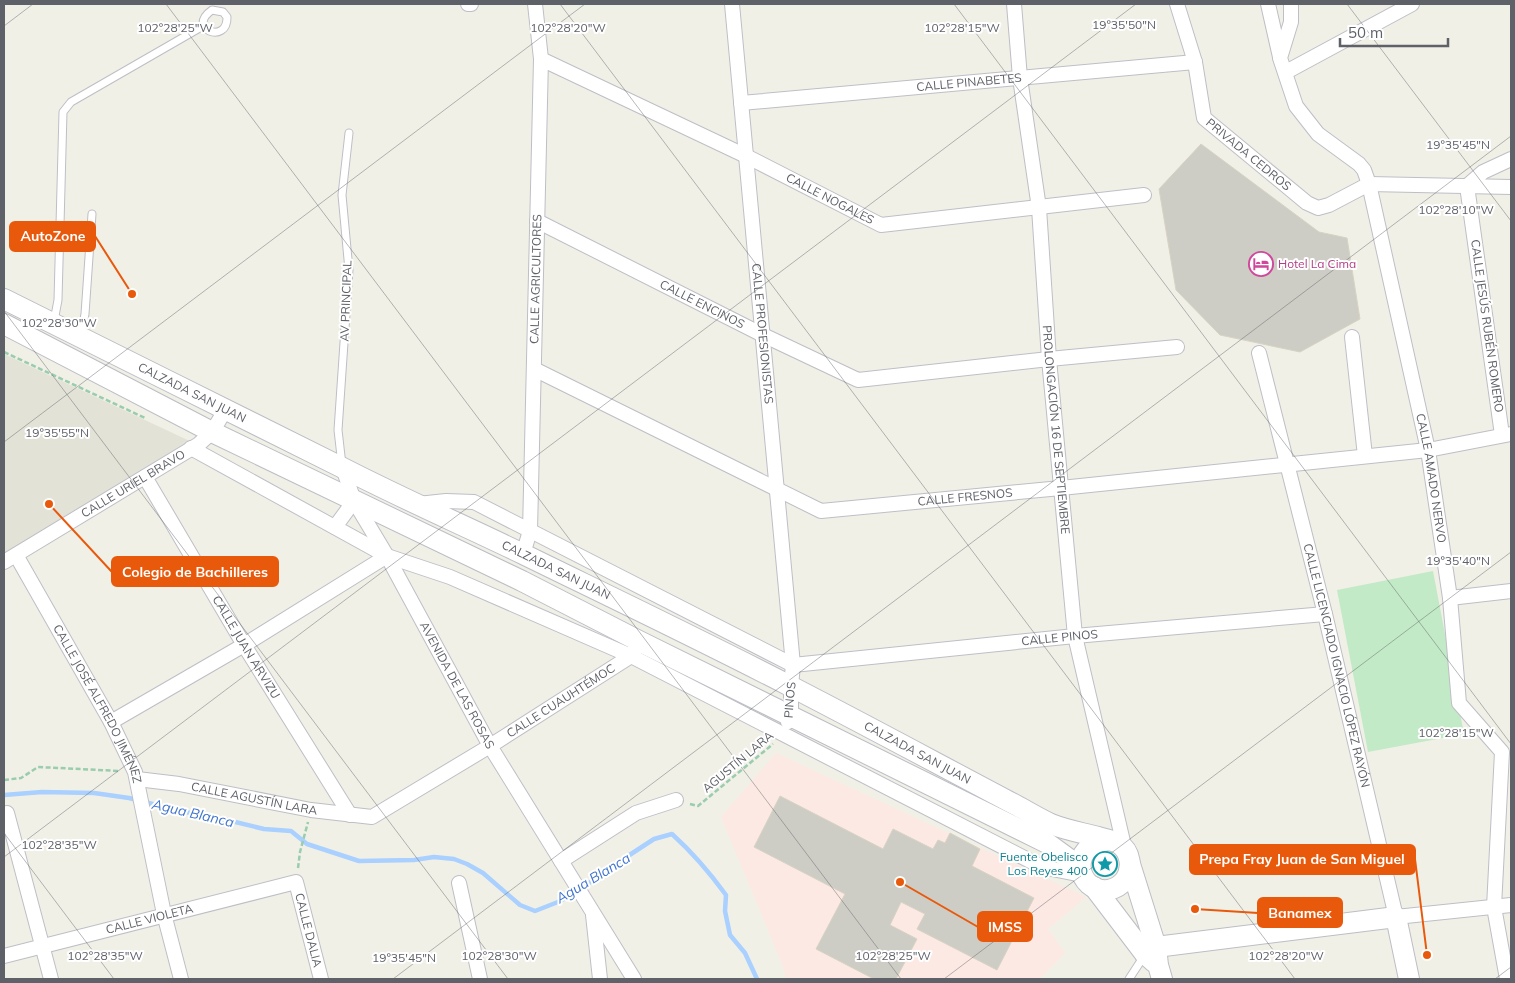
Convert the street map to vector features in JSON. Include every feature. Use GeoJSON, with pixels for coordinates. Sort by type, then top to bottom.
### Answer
{"type":"FeatureCollection","features":[{"type":"Feature","properties":{"kind":"main road","name":"CALZADA SAN JUAN"},"geometry":{"type":"LineString","coordinates":[[4,299],[342,468],[523,554],[791,686],[1050,834],[1155,965]]}},
{"type":"Feature","properties":{"kind":"main road","name":"CALZADA SAN JUAN"},"geometry":{"type":"LineString","coordinates":[[4,324],[212,432],[514,577],[635,649],[791,715],[1050,834],[1121,851]]}},
{"type":"Feature","properties":{"kind":"main road"},"geometry":{"type":"LineString","coordinates":[[1121,851],[1128,877],[1119,886],[1106,890],[1085,876],[1082,856],[1088,847],[1098,841],[1121,851],[1155,965],[1396,917]]}},
{"type":"Feature","properties":{"kind":"main road","name":"CALLE LICENCIADO IGNACIO LÓPEZ RAYÓN"},"geometry":{"type":"LineString","coordinates":[[1396,917],[1409,979]]}},
{"type":"Feature","properties":{"kind":"street","name":"CALLE AGRICULTORES"},"geometry":{"type":"LineString","coordinates":[[523,554],[530,531],[534,369],[540,59],[535,4]]}},
{"type":"Feature","properties":{"kind":"street","name":"CALLE PROFESIONISTAS"},"geometry":{"type":"LineString","coordinates":[[732,4],[793,665]]}},
{"type":"Feature","properties":{"kind":"street","name":"PROLONGACIÓN 16 DE SEPTIEMBRE"},"geometry":{"type":"LineString","coordinates":[[1014,4],[1020,78],[1039,208],[1049,359],[1075,636],[1121,851]]}},
{"type":"Feature","properties":{"kind":"street","name":"PRIVADA CEDROS"},"geometry":{"type":"LineString","coordinates":[[1177,4],[1195,62],[1204,118],[1307,203],[1318,208],[1329,205],[1369,184]]}},
{"type":"Feature","properties":{"kind":"street","name":"CALLE AMADO NERVO"},"geometry":{"type":"LineString","coordinates":[[1268,4],[1280,58],[1296,106],[1318,134],[1359,164],[1364,170],[1369,184],[1428,450],[1450,598],[1459,703],[1507,752],[1494,907],[1507,979]]}},
{"type":"Feature","properties":{"kind":"street"},"geometry":{"type":"LineString","coordinates":[[1280,58],[1291,22],[1291,4]]}},
{"type":"Feature","properties":{"kind":"street"},"geometry":{"type":"LineString","coordinates":[[1286,72],[1412,4]]}},
{"type":"Feature","properties":{"kind":"street","name":"CALLE NOGALES"},"geometry":{"type":"LineString","coordinates":[[540,59],[746,156],[881,225],[1144,195]]}},
{"type":"Feature","properties":{"kind":"street","name":"CALLE PINABETES"},"geometry":{"type":"LineString","coordinates":[[741,103],[1195,62]]}},
{"type":"Feature","properties":{"kind":"street"},"geometry":{"type":"LineString","coordinates":[[1467,186],[1483,172],[1511,159]]}},
{"type":"Feature","properties":{"kind":"street"},"geometry":{"type":"LineString","coordinates":[[1369,184],[1511,187]]}},
{"type":"Feature","properties":{"kind":"street","name":"CALLE JESÚS RUBÉN ROMERO"},"geometry":{"type":"LineString","coordinates":[[1467,186],[1507,435]]}},
{"type":"Feature","properties":{"kind":"street","name":"CALLE ENCINOS"},"geometry":{"type":"LineString","coordinates":[[537,221],[762,336],[858,380],[1177,347]]}},
{"type":"Feature","properties":{"kind":"street"},"geometry":{"type":"LineString","coordinates":[[1352,337],[1365,456]]}},
{"type":"Feature","properties":{"kind":"street","name":"CALLE LICENCIADO IGNACIO LÓPEZ RAYÓN"},"geometry":{"type":"LineString","coordinates":[[1259,353],[1324,614],[1396,917]]}},
{"type":"Feature","properties":{"kind":"street","name":"CALLE FRESNOS"},"geometry":{"type":"LineString","coordinates":[[534,369],[821,511],[1428,450],[1507,435]]}},
{"type":"Feature","properties":{"kind":"street","name":"CALLE URIEL BRAVO"},"geometry":{"type":"LineString","coordinates":[[4,562],[199,444],[212,432],[226,409]]}},
{"type":"Feature","properties":{"kind":"street"},"geometry":{"type":"LineString","coordinates":[[191,448],[387,556],[450,577],[635,649],[784,735],[1042,867],[1085,876]]}},
{"type":"Feature","properties":{"kind":"street","name":"AVENIDA DE LAS ROSAS"},"geometry":{"type":"LineString","coordinates":[[342,468],[354,501],[387,556],[490,746],[593,912]]}},
{"type":"Feature","properties":{"kind":"street","name":"CALLE JUAN ARVIZU"},"geometry":{"type":"LineString","coordinates":[[145,477],[244,645],[350,815]]}},
{"type":"Feature","properties":{"kind":"street"},"geometry":{"type":"LineString","coordinates":[[418,504],[446,500],[474,502],[793,665]]}},
{"type":"Feature","properties":{"kind":"street"},"geometry":{"type":"LineString","coordinates":[[336,527],[354,501]]}},
{"type":"Feature","properties":{"kind":"street","name":"CALLE JOSÉ ALFREDO JIMÉNEZ"},"geometry":{"type":"LineString","coordinates":[[16,555],[111,722],[137,780],[142,814],[164,914],[181,979]]}},
{"type":"Feature","properties":{"kind":"street"},"geometry":{"type":"LineString","coordinates":[[111,722],[244,645],[387,556]]}},
{"type":"Feature","properties":{"kind":"street"},"geometry":{"type":"LineString","coordinates":[[1450,598],[1511,591]]}},
{"type":"Feature","properties":{"kind":"street","name":"CALLE PINOS"},"geometry":{"type":"LineString","coordinates":[[793,665],[1075,636],[1324,614]]}},
{"type":"Feature","properties":{"kind":"street","name":"CALLE CUAUHTÉMOC"},"geometry":{"type":"LineString","coordinates":[[372,817],[490,746],[635,649]]}},
{"type":"Feature","properties":{"kind":"street","name":"PINOS"},"geometry":{"type":"LineString","coordinates":[[784,735],[791,715],[793,665]]}},
{"type":"Feature","properties":{"kind":"street","name":"CALLE AGUSTÍN LARA"},"geometry":{"type":"LineString","coordinates":[[137,780],[179,784],[311,810],[372,817]]}},
{"type":"Feature","properties":{"kind":"street"},"geometry":{"type":"LineString","coordinates":[[564,865],[636,813],[676,800]]}},
{"type":"Feature","properties":{"kind":"street"},"geometry":{"type":"LineString","coordinates":[[7,813],[51,979]]}},
{"type":"Feature","properties":{"kind":"street","name":"CALLE VIOLETA"},"geometry":{"type":"LineString","coordinates":[[4,956],[296,882]]}},
{"type":"Feature","properties":{"kind":"street","name":"CALLE DALIA"},"geometry":{"type":"LineString","coordinates":[[296,882],[321,979]]}},
{"type":"Feature","properties":{"kind":"street"},"geometry":{"type":"LineString","coordinates":[[460,883],[480,979]]}},
{"type":"Feature","properties":{"kind":"street"},"geometry":{"type":"LineString","coordinates":[[1396,917],[1511,905]]}},
{"type":"Feature","properties":{"kind":"street"},"geometry":{"type":"LineString","coordinates":[[593,912],[600,979]]}},
{"type":"Feature","properties":{"kind":"street"},"geometry":{"type":"LineString","coordinates":[[593,912],[634,979]]}},
{"type":"Feature","properties":{"kind":"lane"},"geometry":{"type":"LineString","coordinates":[[54,324],[58,300],[64,112],[71,102],[203,26]]}},
{"type":"Feature","properties":{"kind":"lane","name":"AV PRINCIPAL"},"geometry":{"type":"LineString","coordinates":[[342,468],[338,430],[349,270],[342,195],[349,133]]}},
{"type":"Feature","properties":{"kind":"lane"},"geometry":{"type":"LineString","coordinates":[[80,337],[85,314],[92,214]]}},
{"type":"Feature","properties":{"kind":"lane"},"geometry":{"type":"LineString","coordinates":[[1129,979],[1155,965]]}},
{"type":"Feature","properties":{"kind":"path"},"geometry":{"type":"LineString","coordinates":[[4,352],[146,418]]}},
{"type":"Feature","properties":{"kind":"path","name":"AGUSTÍN LARA"},"geometry":{"type":"LineString","coordinates":[[676,800],[698,806],[784,735]]}},
{"type":"Feature","properties":{"kind":"path"},"geometry":{"type":"LineString","coordinates":[[4,780],[21,778],[38,767],[137,780]]}},
{"type":"Feature","properties":{"kind":"path"},"geometry":{"type":"LineString","coordinates":[[300,852],[309,818]]}},
{"type":"Feature","properties":{"kind":"shaded area"},"geometry":{"type":"Polygon","coordinates":[[[4,354],[194,443],[4,558],[4,354]]]}},
{"type":"Feature","properties":{"kind":"shaded area"},"geometry":{"type":"Polygon","coordinates":[[[776,753],[1086,897],[1048,929],[1065,953],[1040,979],[786,979],[782,964],[721,817],[776,753]]]}},
{"type":"Feature","properties":{"kind":"green space"},"geometry":{"type":"Polygon","coordinates":[[[1433,571],[1464,734],[1368,752],[1337,590],[1433,571]]]}},
{"type":"Feature","properties":{"kind":"building","name":"Hotel La Cima"},"geometry":{"type":"Polygon","coordinates":[[[1201,144],[1319,232],[1347,238],[1360,319],[1300,352],[1220,335],[1176,290],[1159,189],[1201,144]]]}},
{"type":"Feature","properties":{"kind":"building"},"geometry":{"type":"Polygon","coordinates":[[[780,796],[883,849],[893,829],[933,849],[938,840],[945,843],[950,833],[980,849],[972,866],[1034,898],[997,970],[917,929],[925,914],[901,902],[890,925],[917,939],[896,979],[874,979],[816,949],[845,894],[754,847],[780,796]]]}},
{"type":"Feature","properties":{"kind":"waterway","name":"Agua Blanca"},"geometry":{"type":"LineString","coordinates":[[4,795],[42,792],[94,793],[129,798],[264,829],[291,831],[307,844],[359,861],[414,860],[434,857],[454,859],[483,873],[520,905],[535,911],[558,902],[576,892],[654,839],[672,834],[701,863],[726,895],[725,911],[730,935],[745,953],[757,979]]}},
{"type":"Feature","properties":{"kind":"place","name":"Hotel La Cima"},"geometry":{"type":"Point","coordinates":[1261,264]}},
{"type":"Feature","properties":{"kind":"place","name":"AutoZone"},"geometry":{"type":"Point","coordinates":[132,294]}},
{"type":"Feature","properties":{"kind":"place","name":"Colegio de Bachilleres"},"geometry":{"type":"Point","coordinates":[49,504]}},
{"type":"Feature","properties":{"kind":"place","name":"Fuente Obelisco Los Reyes 400"},"geometry":{"type":"Point","coordinates":[1105,864]}},
{"type":"Feature","properties":{"kind":"place","name":"IMSS"},"geometry":{"type":"Point","coordinates":[900,882]}},
{"type":"Feature","properties":{"kind":"place","name":"Banamex"},"geometry":{"type":"Point","coordinates":[1195,909]}},
{"type":"Feature","properties":{"kind":"place","name":"Prepa Fray Juan de San Miguel"},"geometry":{"type":"Point","coordinates":[1427,955]}}]}
